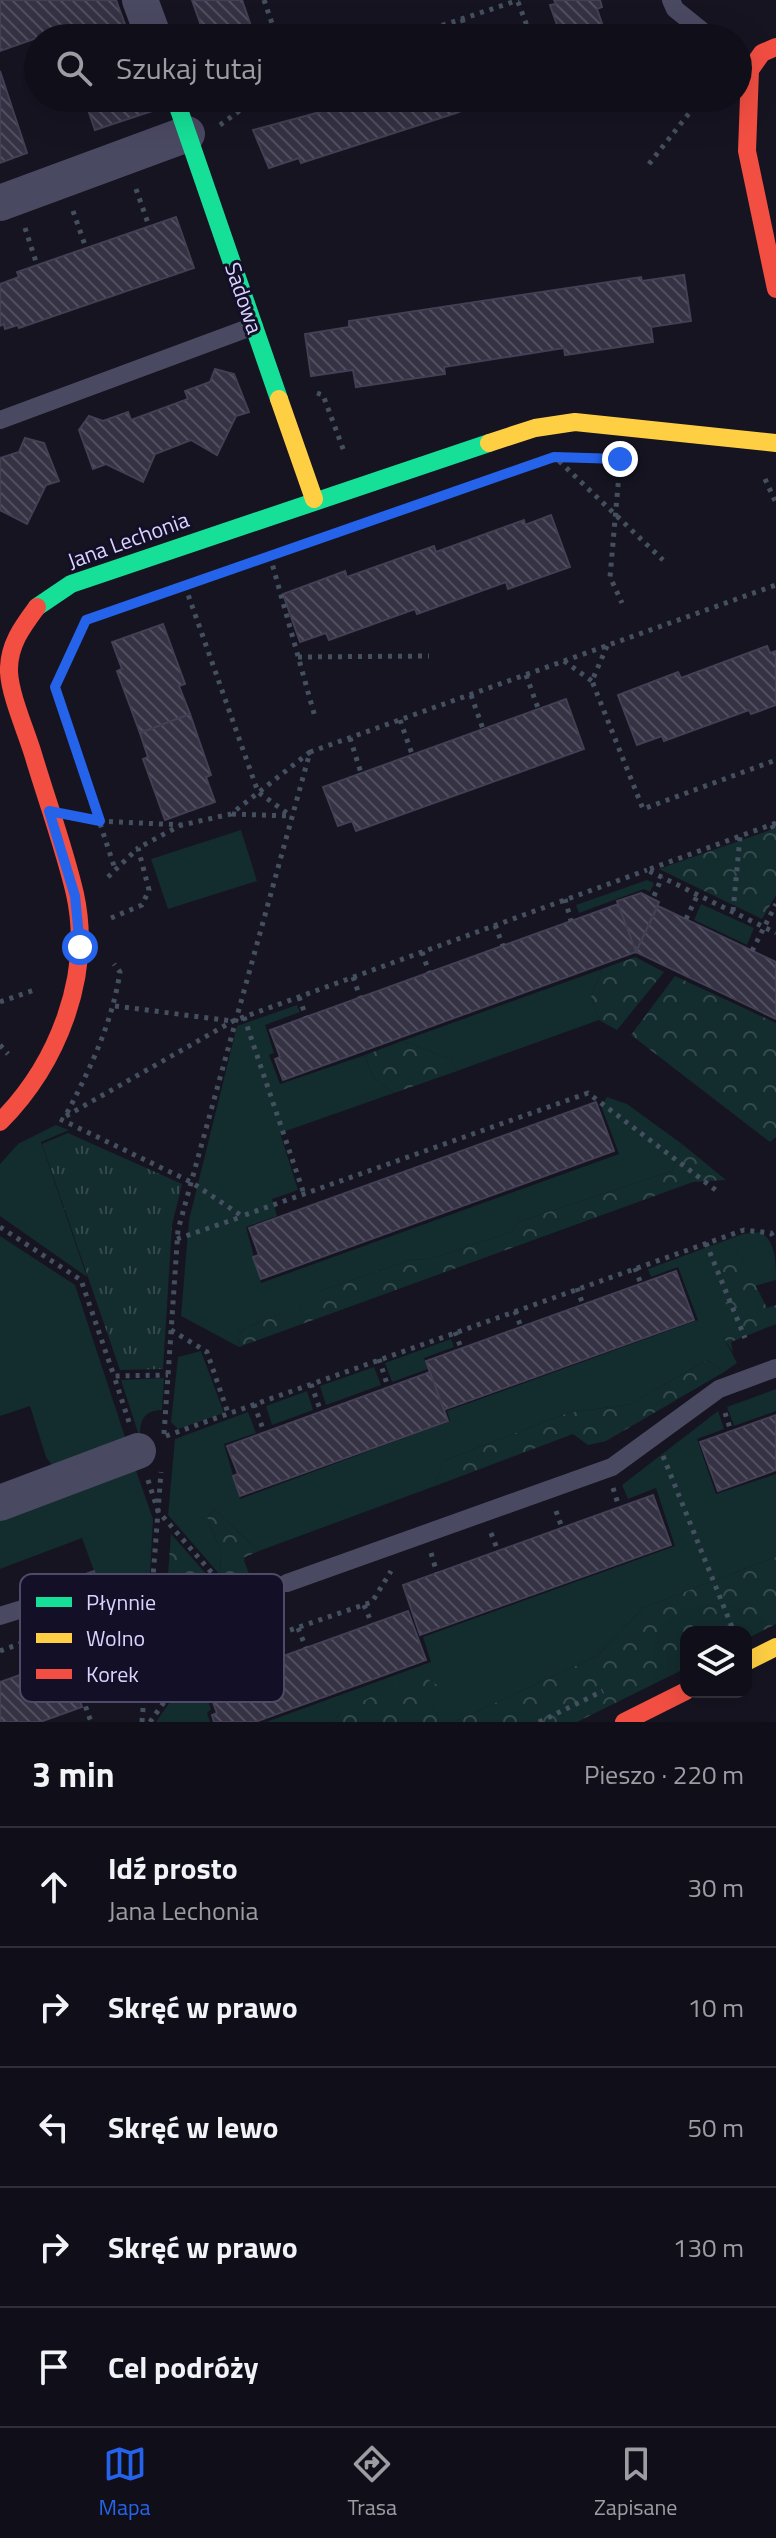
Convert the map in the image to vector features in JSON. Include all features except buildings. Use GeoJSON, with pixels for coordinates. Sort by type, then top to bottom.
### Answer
{"type":"FeatureCollection","features":[{"type":"Feature","properties":{"kind":"street"},"geometry":{"type":"LineString","coordinates":[[140,0],[149,24]]}},
{"type":"Feature","properties":{"kind":"street"},"geometry":{"type":"LineString","coordinates":[[752,60],[776,47]]}},
{"type":"Feature","properties":{"kind":"street","name":"Sadowa"},"geometry":{"type":"LineString","coordinates":[[184,112],[199,134],[254,326],[314,499]]}},
{"type":"Feature","properties":{"kind":"street"},"geometry":{"type":"LineString","coordinates":[[746,112],[747,151],[776,289]]}},
{"type":"Feature","properties":{"kind":"street"},"geometry":{"type":"LineString","coordinates":[[12,216],[199,134]]}},
{"type":"Feature","properties":{"kind":"street","name":"Jana Lechonia"},"geometry":{"type":"LineString","coordinates":[[0,1122],[23,1099],[54,1050],[71,997],[80,947],[75,896],[9,673],[16,634],[38,606],[71,584],[314,499],[535,428],[575,422],[776,443]]}},
{"type":"Feature","properties":{"kind":"street"},"geometry":{"type":"LineString","coordinates":[[0,1503],[44,1473],[156,1451]]}},
{"type":"Feature","properties":{"kind":"street"},"geometry":{"type":"LineString","coordinates":[[752,1659],[776,1647]]}},
{"type":"Feature","properties":{"kind":"street"},"geometry":{"type":"LineString","coordinates":[[624,1722],[680,1694]]}},
{"type":"Feature","properties":{"kind":"lane"},"geometry":{"type":"LineString","coordinates":[[671,0],[675,9],[694,24]]}},
{"type":"Feature","properties":{"kind":"lane"},"geometry":{"type":"LineString","coordinates":[[0,420],[254,326]]}},
{"type":"Feature","properties":{"kind":"lane"},"geometry":{"type":"LineString","coordinates":[[287,1583],[612,1467],[719,1389],[776,1368]]}},
{"type":"Feature","properties":{"kind":"lane"},"geometry":{"type":"LineString","coordinates":[[0,1616],[20,1610]]}},
{"type":"Feature","properties":{"kind":"path"},"geometry":{"type":"LineString","coordinates":[[264,0],[272,24]]}},
{"type":"Feature","properties":{"kind":"path"},"geometry":{"type":"LineString","coordinates":[[447,24],[518,1],[526,24]]}},
{"type":"Feature","properties":{"kind":"path"},"geometry":{"type":"LineString","coordinates":[[462,19],[464,24]]}},
{"type":"Feature","properties":{"kind":"path"},"geometry":{"type":"LineString","coordinates":[[199,134],[234,112]]}},
{"type":"Feature","properties":{"kind":"path"},"geometry":{"type":"LineString","coordinates":[[303,112],[305,117]]}},
{"type":"Feature","properties":{"kind":"path"},"geometry":{"type":"LineString","coordinates":[[649,164],[690,112]]}},
{"type":"Feature","properties":{"kind":"path"},"geometry":{"type":"LineString","coordinates":[[136,189],[149,226]]}},
{"type":"Feature","properties":{"kind":"path"},"geometry":{"type":"LineString","coordinates":[[73,211],[86,248]]}},
{"type":"Feature","properties":{"kind":"path"},"geometry":{"type":"LineString","coordinates":[[12,216],[37,265]]}},
{"type":"Feature","properties":{"kind":"path"},"geometry":{"type":"LineString","coordinates":[[567,457],[554,457],[615,518],[663,560]]}},
{"type":"Feature","properties":{"kind":"path"},"geometry":{"type":"LineString","coordinates":[[607,459],[636,461]]}},
{"type":"Feature","properties":{"kind":"path"},"geometry":{"type":"LineString","coordinates":[[620,459],[610,577],[622,603]]}},
{"type":"Feature","properties":{"kind":"path"},"geometry":{"type":"LineString","coordinates":[[776,478],[763,476],[776,503]]}},
{"type":"Feature","properties":{"kind":"path"},"geometry":{"type":"LineString","coordinates":[[256,561],[285,551]]}},
{"type":"Feature","properties":{"kind":"path"},"geometry":{"type":"LineString","coordinates":[[270,556],[315,717]]}},
{"type":"Feature","properties":{"kind":"path"},"geometry":{"type":"LineString","coordinates":[[170,591],[193,583]]}},
{"type":"Feature","properties":{"kind":"path"},"geometry":{"type":"LineString","coordinates":[[231,814],[310,752],[776,585]]}},
{"type":"Feature","properties":{"kind":"path"},"geometry":{"type":"LineString","coordinates":[[185,586],[258,792],[291,816]]}},
{"type":"Feature","properties":{"kind":"path"},"geometry":{"type":"LineString","coordinates":[[100,616],[86,620],[55,687],[115,869],[138,848],[182,825],[231,814],[291,816]]}},
{"type":"Feature","properties":{"kind":"path"},"geometry":{"type":"LineString","coordinates":[[592,681],[607,646]]}},
{"type":"Feature","properties":{"kind":"path"},"geometry":{"type":"LineString","coordinates":[[298,657],[429,656]]}},
{"type":"Feature","properties":{"kind":"path"},"geometry":{"type":"LineString","coordinates":[[564,661],[592,681],[643,809],[776,760]]}},
{"type":"Feature","properties":{"kind":"path"},"geometry":{"type":"LineString","coordinates":[[526,675],[538,708]]}},
{"type":"Feature","properties":{"kind":"path"},"geometry":{"type":"LineString","coordinates":[[471,695],[483,729]]}},
{"type":"Feature","properties":{"kind":"path"},"geometry":{"type":"LineString","coordinates":[[400,720],[412,754]]}},
{"type":"Feature","properties":{"kind":"path"},"geometry":{"type":"LineString","coordinates":[[350,738],[361,773]]}},
{"type":"Feature","properties":{"kind":"path"},"geometry":{"type":"LineString","coordinates":[[151,1574],[156,1451],[171,1330],[177,1239],[233,1021],[310,752]]}},
{"type":"Feature","properties":{"kind":"path"},"geometry":{"type":"LineString","coordinates":[[49,811],[100,821],[182,825]]}},
{"type":"Feature","properties":{"kind":"path"},"geometry":{"type":"LineString","coordinates":[[242,1216],[191,1182],[63,1118],[233,1021],[774,824],[776,835]]}},
{"type":"Feature","properties":{"kind":"path"},"geometry":{"type":"LineString","coordinates":[[733,911],[740,836]]}},
{"type":"Feature","properties":{"kind":"path"},"geometry":{"type":"LineString","coordinates":[[102,922],[142,905],[149,890],[138,848]]}},
{"type":"Feature","properties":{"kind":"path"},"geometry":{"type":"LineString","coordinates":[[647,870],[776,933]]}},
{"type":"Feature","properties":{"kind":"path"},"geometry":{"type":"LineString","coordinates":[[654,896],[662,877]]}},
{"type":"Feature","properties":{"kind":"path"},"geometry":{"type":"LineString","coordinates":[[686,919],[698,894]]}},
{"type":"Feature","properties":{"kind":"path"},"geometry":{"type":"LineString","coordinates":[[565,899],[571,921]]}},
{"type":"Feature","properties":{"kind":"path"},"geometry":{"type":"LineString","coordinates":[[752,951],[776,904]]}},
{"type":"Feature","properties":{"kind":"path"},"geometry":{"type":"LineString","coordinates":[[495,925],[503,946]]}},
{"type":"Feature","properties":{"kind":"path"},"geometry":{"type":"LineString","coordinates":[[422,952],[429,972]]}},
{"type":"Feature","properties":{"kind":"path"},"geometry":{"type":"LineString","coordinates":[[353,977],[360,997]]}},
{"type":"Feature","properties":{"kind":"path"},"geometry":{"type":"LineString","coordinates":[[0,1002],[42,987]]}},
{"type":"Feature","properties":{"kind":"path"},"geometry":{"type":"LineString","coordinates":[[299,997],[306,1017]]}},
{"type":"Feature","properties":{"kind":"path"},"geometry":{"type":"LineString","coordinates":[[115,1006],[233,1021]]}},
{"type":"Feature","properties":{"kind":"path"},"geometry":{"type":"LineString","coordinates":[[244,1017],[304,1194]]}},
{"type":"Feature","properties":{"kind":"path"},"geometry":{"type":"LineString","coordinates":[[177,1239],[588,1093],[717,1191]]}},
{"type":"Feature","properties":{"kind":"path"},"geometry":{"type":"LineString","coordinates":[[0,1227],[81,1280],[114,1376]]}},
{"type":"Feature","properties":{"kind":"path"},"geometry":{"type":"LineString","coordinates":[[156,1451],[228,1413],[744,1230],[760,1229],[771,1233],[776,1241]]}},
{"type":"Feature","properties":{"kind":"path"},"geometry":{"type":"LineString","coordinates":[[706,1243],[745,1338]]}},
{"type":"Feature","properties":{"kind":"path"},"geometry":{"type":"LineString","coordinates":[[635,1268],[641,1284]]}},
{"type":"Feature","properties":{"kind":"path"},"geometry":{"type":"LineString","coordinates":[[577,1288],[583,1305]]}},
{"type":"Feature","properties":{"kind":"path"},"geometry":{"type":"LineString","coordinates":[[515,1311],[521,1327]]}},
{"type":"Feature","properties":{"kind":"path"},"geometry":{"type":"LineString","coordinates":[[171,1330],[207,1352],[228,1413]]}},
{"type":"Feature","properties":{"kind":"path"},"geometry":{"type":"LineString","coordinates":[[455,1332],[461,1348]]}},
{"type":"Feature","properties":{"kind":"path"},"geometry":{"type":"LineString","coordinates":[[379,1359],[388,1387]]}},
{"type":"Feature","properties":{"kind":"path"},"geometry":{"type":"LineString","coordinates":[[311,1384],[321,1412]]}},
{"type":"Feature","properties":{"kind":"path"},"geometry":{"type":"LineString","coordinates":[[254,1404],[264,1432]]}},
{"type":"Feature","properties":{"kind":"path"},"geometry":{"type":"LineString","coordinates":[[723,1404],[731,1431]]}},
{"type":"Feature","properties":{"kind":"path"},"geometry":{"type":"LineString","coordinates":[[661,1451],[732,1626]]}},
{"type":"Feature","properties":{"kind":"path"},"geometry":{"type":"LineString","coordinates":[[612,1487],[619,1507]]}},
{"type":"Feature","properties":{"kind":"path"},"geometry":{"type":"LineString","coordinates":[[554,1507],[562,1528]]}},
{"type":"Feature","properties":{"kind":"path"},"geometry":{"type":"LineString","coordinates":[[489,1528],[498,1551]]}},
{"type":"Feature","properties":{"kind":"path"},"geometry":{"type":"LineString","coordinates":[[429,1548],[437,1573]]}},
{"type":"Feature","properties":{"kind":"path"},"geometry":{"type":"LineString","coordinates":[[364,1605],[372,1624]]}},
{"type":"Feature","properties":{"kind":"path"},"geometry":{"type":"LineString","coordinates":[[298,1628],[306,1648]]}},
{"type":"Feature","properties":{"kind":"path"},"geometry":{"type":"LineString","coordinates":[[84,1702],[91,1722]]}},
{"type":"Feature","properties":{"kind":"path"},"geometry":{"type":"LineString","coordinates":[[142,1722],[144,1702]]}},
{"type":"Feature","properties":{"kind":"path"},"geometry":{"type":"LineString","coordinates":[[150,1722],[164,1702]]}},
{"type":"Feature","properties":{"kind":"green space"},"geometry":{"type":"Polygon","coordinates":[[[776,828],[776,895],[762,919],[659,869],[776,828]]]}},
{"type":"Feature","properties":{"kind":"green space"},"geometry":{"type":"Polygon","coordinates":[[[241,830],[257,881],[168,909],[151,859],[241,830]]]}},
{"type":"Feature","properties":{"kind":"green space"},"geometry":{"type":"Polygon","coordinates":[[[647,880],[654,883],[650,892],[644,889],[579,913],[576,905],[647,880]]]}},
{"type":"Feature","properties":{"kind":"green space"},"geometry":{"type":"Polygon","coordinates":[[[701,904],[754,928],[747,945],[694,920],[701,904]]]}},
{"type":"Feature","properties":{"kind":"green space"},"geometry":{"type":"Polygon","coordinates":[[[635,957],[664,972],[617,1030],[599,1020],[591,997],[602,969],[635,957]]]}},
{"type":"Feature","properties":{"kind":"green space"},"geometry":{"type":"Polygon","coordinates":[[[602,969],[591,997],[599,1020],[457,1071],[451,1059],[402,1041],[602,969]]]}},
{"type":"Feature","properties":{"kind":"green space"},"geometry":{"type":"Polygon","coordinates":[[[675,976],[776,1023],[776,1137],[770,1142],[631,1035],[675,976]]]}},
{"type":"Feature","properties":{"kind":"green space"},"geometry":{"type":"Polygon","coordinates":[[[297,1005],[300,1012],[265,1025],[274,1053],[269,1055],[280,1084],[365,1055],[373,1078],[394,1093],[280,1133],[298,1190],[272,1199],[277,1216],[246,1227],[261,1283],[619,1154],[601,1106],[607,1097],[627,1104],[682,1144],[672,1171],[518,1222],[511,1232],[427,1260],[413,1259],[317,1292],[312,1302],[247,1327],[238,1335],[239,1347],[181,1316],[189,1220],[237,1026],[297,1005]]]}},
{"type":"Feature","properties":{"kind":"green space"},"geometry":{"type":"Polygon","coordinates":[[[402,1041],[451,1059],[457,1071],[394,1093],[373,1078],[365,1055],[402,1041]]]}},
{"type":"Feature","properties":{"kind":"green space"},"geometry":{"type":"Polygon","coordinates":[[[56,1125],[69,1130],[41,1142],[87,1277],[0,1216],[0,1164],[18,1144],[56,1125]]]}},
{"type":"Feature","properties":{"kind":"green space"},"geometry":{"type":"Polygon","coordinates":[[[68,1133],[182,1184],[172,1225],[163,1369],[120,1370],[42,1144],[68,1133]]]}},
{"type":"Feature","properties":{"kind":"green space"},"geometry":{"type":"Polygon","coordinates":[[[682,1144],[726,1180],[693,1182],[239,1347],[238,1335],[247,1327],[311,1302],[317,1292],[413,1259],[427,1260],[511,1232],[518,1222],[672,1171],[682,1144]]]}},
{"type":"Feature","properties":{"kind":"green space"},"geometry":{"type":"Polygon","coordinates":[[[761,1232],[770,1241],[776,1280],[755,1286],[737,1249],[736,1328],[724,1338],[737,1363],[724,1372],[707,1360],[631,1404],[568,1413],[443,1461],[435,1486],[259,1551],[215,1510],[207,1517],[220,1549],[221,1574],[168,1515],[175,1439],[248,1412],[256,1433],[224,1444],[240,1499],[450,1421],[447,1411],[698,1320],[678,1267],[651,1277],[648,1269],[743,1234],[761,1232]]]}},
{"type":"Feature","properties":{"kind":"green space"},"geometry":{"type":"Polygon","coordinates":[[[0,1236],[75,1285],[128,1446],[57,1472],[46,1457],[30,1406],[0,1416],[0,1236]]]}},
{"type":"Feature","properties":{"kind":"green space"},"geometry":{"type":"Polygon","coordinates":[[[737,1249],[767,1308],[776,1305],[776,1324],[731,1342],[733,1353],[724,1338],[736,1327],[706,1258],[737,1249]]]}},
{"type":"Feature","properties":{"kind":"green space"},"geometry":{"type":"Polygon","coordinates":[[[451,1339],[454,1347],[424,1358],[428,1369],[392,1382],[385,1363],[451,1339]]]}},
{"type":"Feature","properties":{"kind":"green space"},"geometry":{"type":"Polygon","coordinates":[[[201,1351],[224,1413],[178,1429],[171,1422],[178,1357],[201,1351]]]}},
{"type":"Feature","properties":{"kind":"green space"},"geometry":{"type":"Polygon","coordinates":[[[707,1360],[724,1372],[606,1441],[588,1445],[573,1434],[435,1486],[443,1461],[568,1413],[631,1404],[707,1360]]]}},
{"type":"Feature","properties":{"kind":"green space"},"geometry":{"type":"Polygon","coordinates":[[[374,1367],[381,1385],[326,1405],[320,1386],[374,1367]]]}},
{"type":"Feature","properties":{"kind":"green space"},"geometry":{"type":"Polygon","coordinates":[[[164,1378],[162,1410],[150,1412],[143,1419],[141,1442],[121,1380],[164,1378]]]}},
{"type":"Feature","properties":{"kind":"green space"},"geometry":{"type":"Polygon","coordinates":[[[776,1389],[776,1411],[734,1426],[727,1407],[776,1389]]]}},
{"type":"Feature","properties":{"kind":"green space"},"geometry":{"type":"Polygon","coordinates":[[[307,1391],[313,1410],[272,1425],[266,1406],[307,1391]]]}},
{"type":"Feature","properties":{"kind":"green space"},"geometry":{"type":"Polygon","coordinates":[[[718,1411],[724,1429],[697,1439],[716,1494],[776,1474],[776,1557],[643,1608],[597,1656],[454,1722],[441,1722],[432,1707],[343,1710],[333,1722],[266,1722],[431,1662],[423,1637],[675,1546],[656,1488],[628,1499],[622,1485],[718,1411]]]}},
{"type":"Feature","properties":{"kind":"green space"},"geometry":{"type":"Polygon","coordinates":[[[133,1462],[153,1519],[150,1574],[95,1574],[82,1538],[0,1569],[0,1512],[133,1462]]]}},
{"type":"Feature","properties":{"kind":"green space"},"geometry":{"type":"Polygon","coordinates":[[[215,1510],[259,1551],[243,1558],[249,1574],[221,1574],[220,1549],[207,1517],[215,1510]]]}},
{"type":"Feature","properties":{"kind":"green space"},"geometry":{"type":"Polygon","coordinates":[[[171,1534],[206,1574],[168,1574],[171,1534]]]}},
{"type":"Feature","properties":{"kind":"green space"},"geometry":{"type":"Polygon","coordinates":[[[776,1557],[776,1624],[752,1636],[752,1626],[680,1626],[680,1671],[577,1722],[454,1722],[597,1656],[643,1608],[776,1557]]]}},
{"type":"Feature","properties":{"kind":"green space"},"geometry":{"type":"Polygon","coordinates":[[[420,1675],[441,1687],[432,1707],[441,1722],[333,1722],[343,1710],[420,1675]]]}},
{"type":"Feature","properties":{"kind":"green space"},"geometry":{"type":"Polygon","coordinates":[[[170,1702],[209,1702],[211,1709],[207,1713],[210,1722],[156,1722],[170,1702]]]}},
{"type":"Feature","properties":{"kind":"traffic: fast"},"geometry":{"type":"LineString","coordinates":[[180,112],[279,399]]}},
{"type":"Feature","properties":{"kind":"traffic: fast"},"geometry":{"type":"LineString","coordinates":[[37,607],[71,584],[489,443]]}},
{"type":"Feature","properties":{"kind":"traffic: slow"},"geometry":{"type":"LineString","coordinates":[[279,399],[314,499]]}},
{"type":"Feature","properties":{"kind":"traffic: slow"},"geometry":{"type":"LineString","coordinates":[[489,443],[535,428],[575,422],[776,443]]}},
{"type":"Feature","properties":{"kind":"traffic: slow"},"geometry":{"type":"LineString","coordinates":[[752,1659],[776,1647]]}},
{"type":"Feature","properties":{"kind":"traffic: jam"},"geometry":{"type":"LineString","coordinates":[[752,67],[762,53],[776,47]]}},
{"type":"Feature","properties":{"kind":"traffic: jam"},"geometry":{"type":"LineString","coordinates":[[748,112],[747,151],[776,289]]}},
{"type":"Feature","properties":{"kind":"traffic: jam"},"geometry":{"type":"LineString","coordinates":[[0,1122],[38,1074],[54,1046],[66,1017],[79,956],[79,925],[71,876],[10,681],[9,663],[13,645],[37,607]]}},
{"type":"Feature","properties":{"kind":"traffic: jam"},"geometry":{"type":"LineString","coordinates":[[624,1722],[680,1694]]}},
{"type":"Feature","properties":{"kind":"route"},"geometry":{"type":"LineString","coordinates":[[80,947],[75,896],[49,811],[100,821],[55,687],[86,620],[554,457],[620,459]]}}]}
